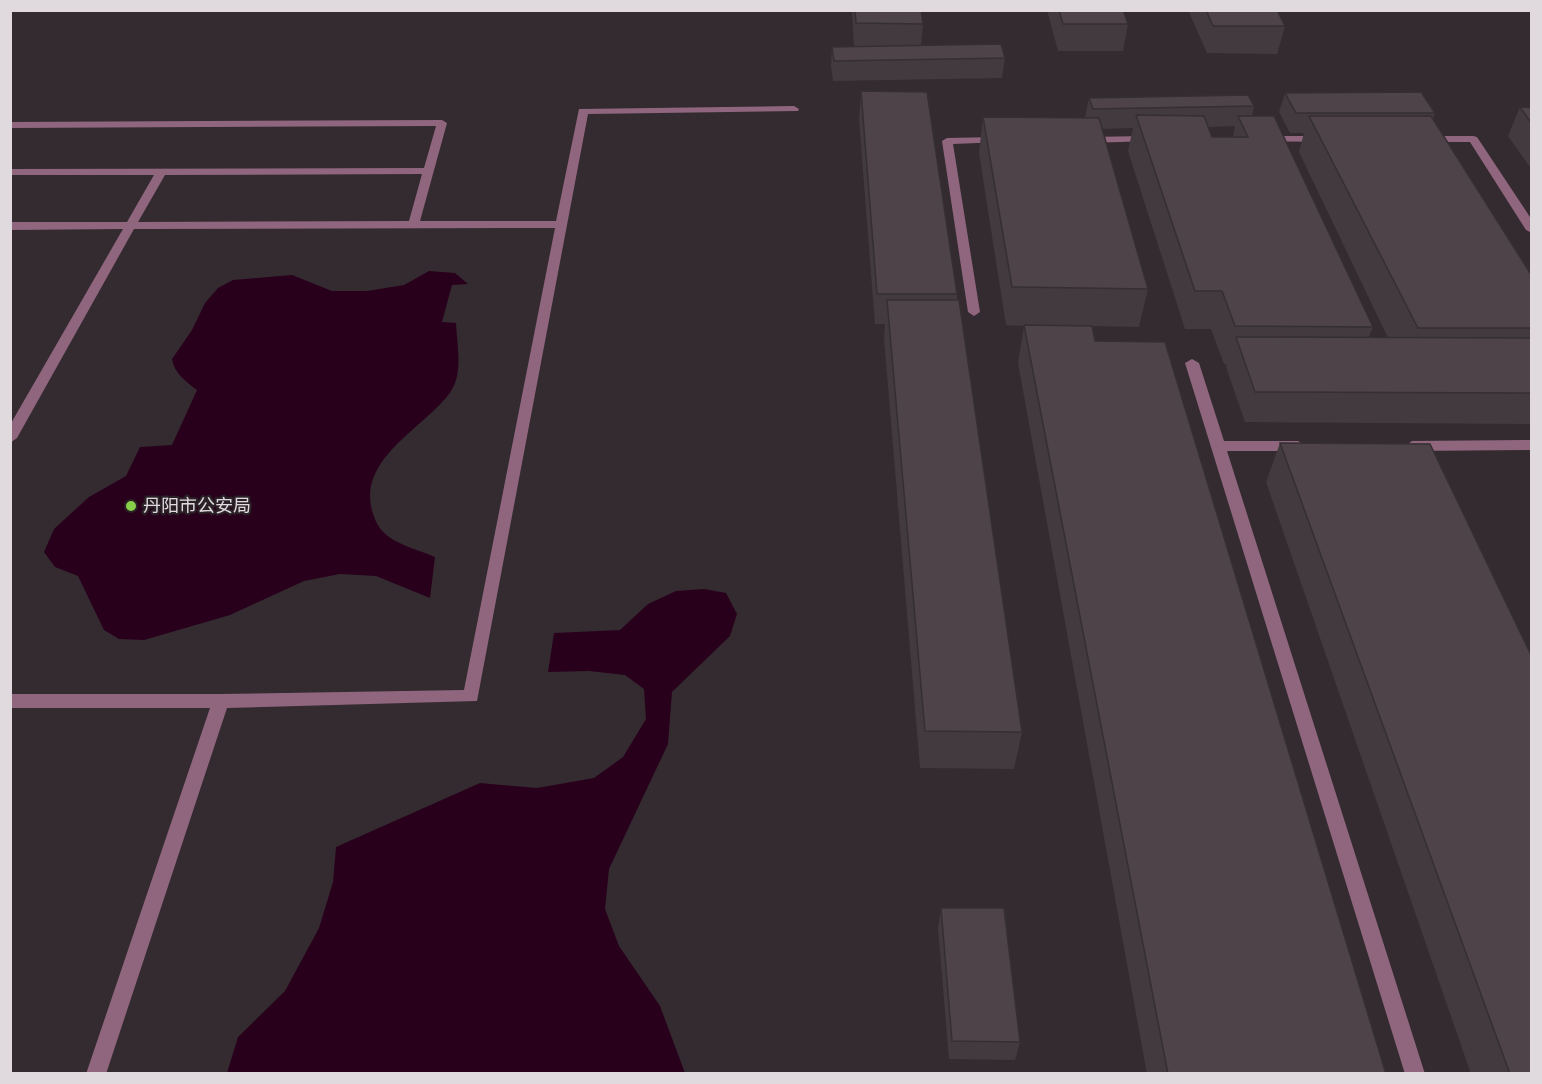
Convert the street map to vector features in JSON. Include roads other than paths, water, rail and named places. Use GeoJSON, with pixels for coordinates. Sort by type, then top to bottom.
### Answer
{"type":"FeatureCollection","features":[{"type":"Feature","properties":{"kind":"lane"},"geometry":{"type":"LineString","coordinates":[[10,701],[221,701],[471,696],[583,111],[794,109]]}},
{"type":"Feature","properties":{"kind":"lane"},"geometry":{"type":"LineString","coordinates":[[10,125],[442,123],[414,223]]}},
{"type":"Feature","properties":{"kind":"lane"},"geometry":{"type":"LineString","coordinates":[[1250,139],[1332,139]]}},
{"type":"Feature","properties":{"kind":"lane"},"geometry":{"type":"LineString","coordinates":[[1414,139],[1473,139],[1532,230]]}},
{"type":"Feature","properties":{"kind":"lane"},"geometry":{"type":"LineString","coordinates":[[974,312],[947,141],[1017,140]]}},
{"type":"Feature","properties":{"kind":"lane"},"geometry":{"type":"LineString","coordinates":[[1075,140],[1157,140]]}},
{"type":"Feature","properties":{"kind":"lane"},"geometry":{"type":"LineString","coordinates":[[10,438],[161,171]]}},
{"type":"Feature","properties":{"kind":"lane"},"geometry":{"type":"LineString","coordinates":[[10,172],[429,171]]}},
{"type":"Feature","properties":{"kind":"lane"},"geometry":{"type":"LineString","coordinates":[[10,226],[561,224]]}},
{"type":"Feature","properties":{"kind":"lane"},"geometry":{"type":"LineString","coordinates":[[1192,363],[1415,1074]]}},
{"type":"Feature","properties":{"kind":"lane"},"geometry":{"type":"LineString","coordinates":[[1392,446],[1532,445]]}},
{"type":"Feature","properties":{"kind":"lane"},"geometry":{"type":"LineString","coordinates":[[1218,446],[1311,446]]}},
{"type":"Feature","properties":{"kind":"lane"},"geometry":{"type":"LineString","coordinates":[[96,1074],[221,701]]}},
{"type":"Feature","properties":{"kind":"place","name":"丹阳市公安局"},"geometry":{"type":"Point","coordinates":[131,506]}}]}
